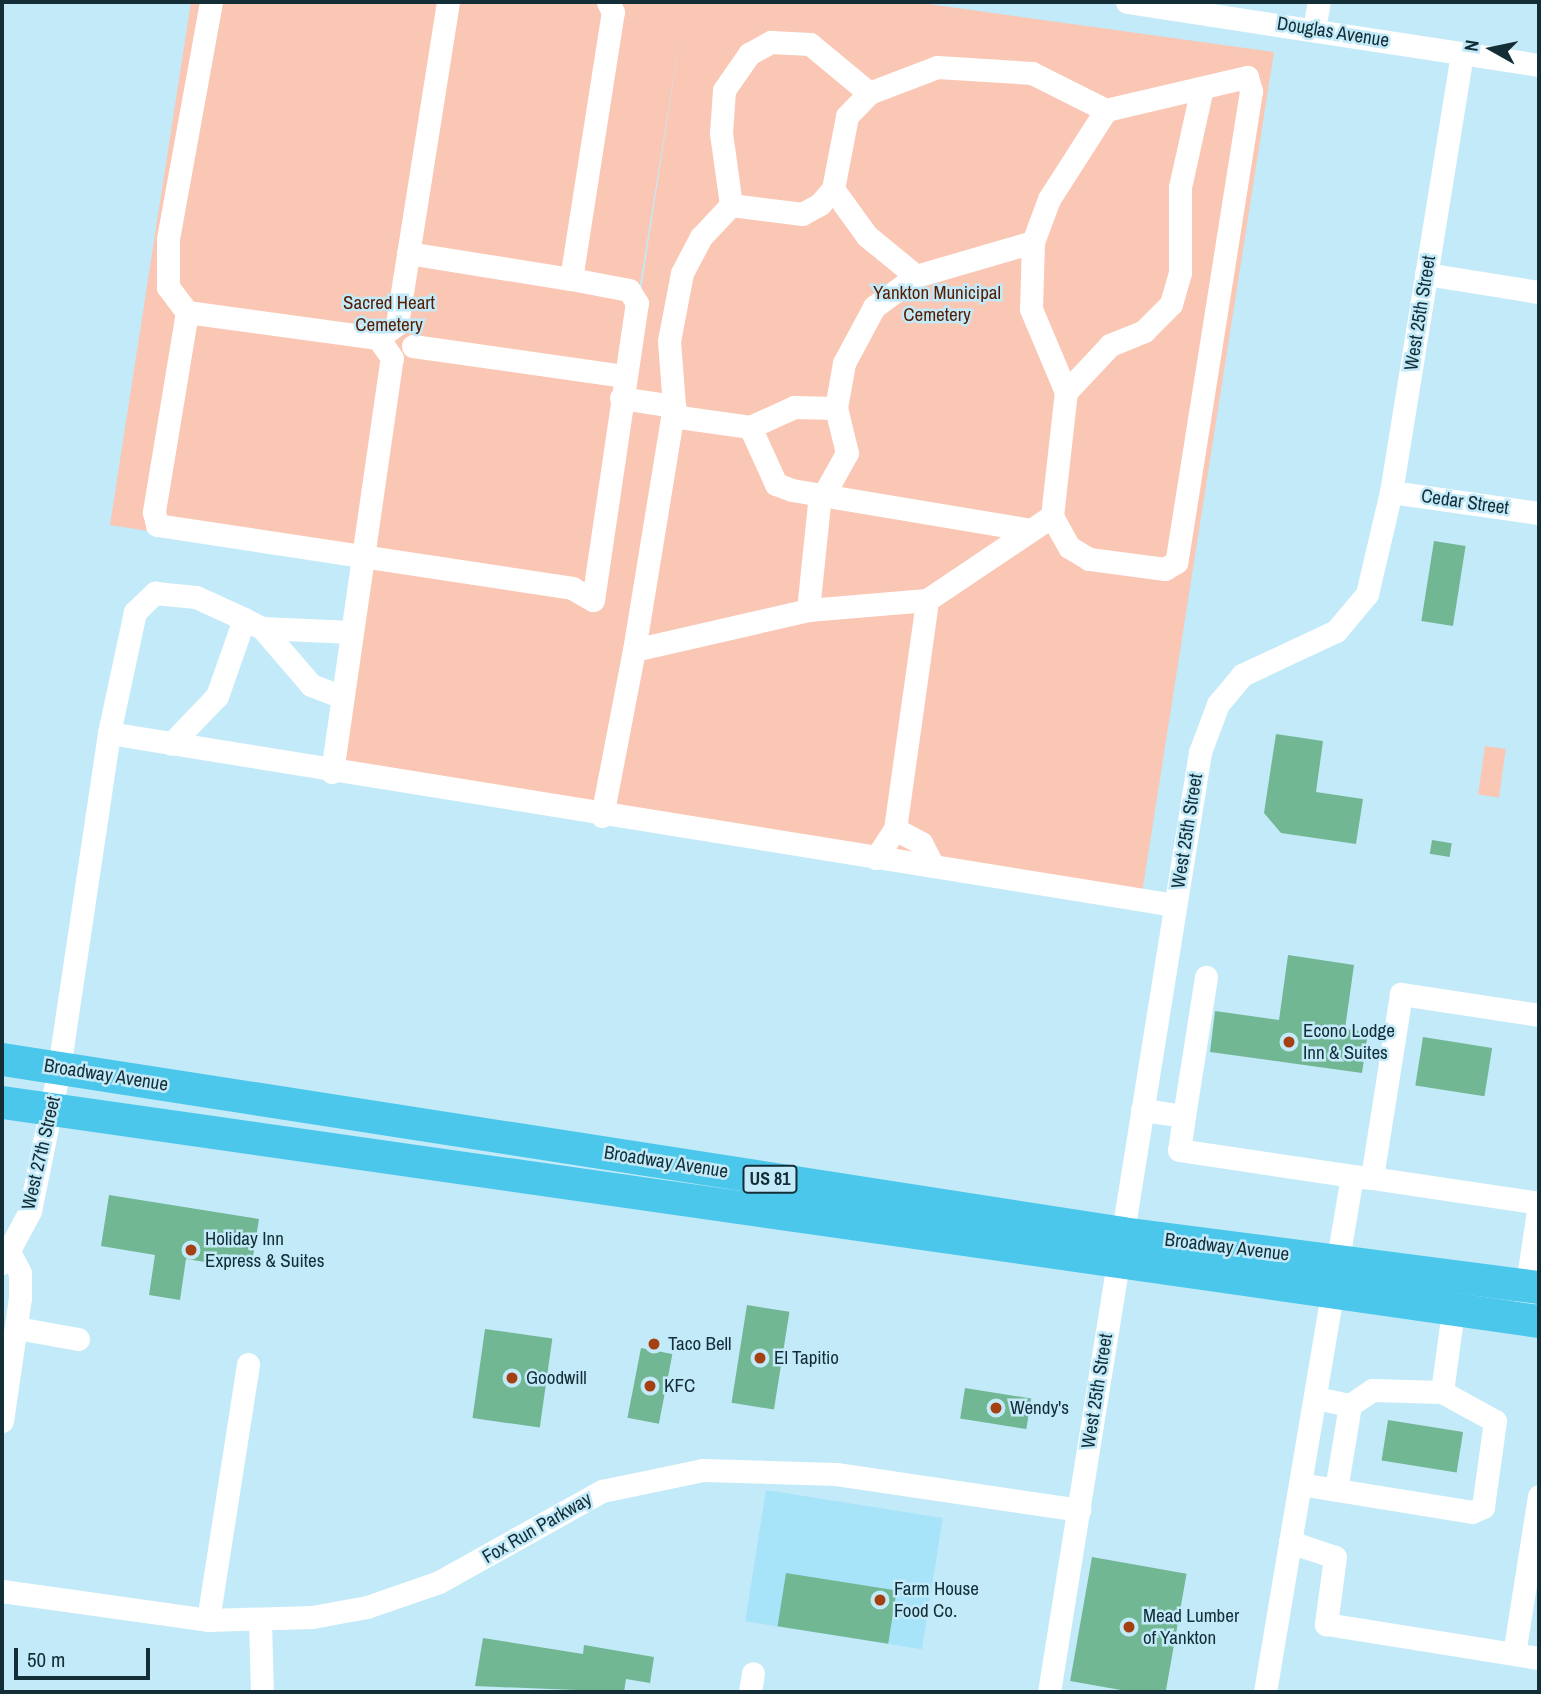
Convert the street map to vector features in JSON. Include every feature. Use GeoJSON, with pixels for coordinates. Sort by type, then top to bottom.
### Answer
{"type":"FeatureCollection","features":[{"type":"Feature","properties":{"kind":"highway","name":"Broadway Avenue"},"geometry":{"type":"LineString","coordinates":[[2,1059],[1120,1248]]}},
{"type":"Feature","properties":{"kind":"highway","name":"Broadway Avenue"},"geometry":{"type":"LineString","coordinates":[[2,1102],[1337,1277],[1456,1276],[1533,1286]]}},
{"type":"Feature","properties":{"kind":"highway","name":"Broadway Avenue"},"geometry":{"type":"LineString","coordinates":[[1337,1277],[1454,1310],[1530,1320]]}},
{"type":"Feature","properties":{"kind":"street"},"geometry":{"type":"LineString","coordinates":[[211,2],[168,239],[167,287],[187,312],[378,338],[397,324],[448,2]]}},
{"type":"Feature","properties":{"kind":"street"},"geometry":{"type":"LineString","coordinates":[[570,279],[613,12],[608,2]]}},
{"type":"Feature","properties":{"kind":"street","name":"Douglas Avenue"},"geometry":{"type":"LineString","coordinates":[[1127,2],[1539,65]]}},
{"type":"Feature","properties":{"kind":"street"},"geometry":{"type":"LineString","coordinates":[[1314,29],[1318,2]]}},
{"type":"Feature","properties":{"kind":"street"},"geometry":{"type":"LineString","coordinates":[[731,205],[721,133],[724,90],[749,54],[771,42],[810,44],[869,93]]}},
{"type":"Feature","properties":{"kind":"street","name":"West 25th Street"},"geometry":{"type":"LineString","coordinates":[[1049,1692],[1200,752],[1218,704],[1242,675],[1270,658],[1320,641],[1356,612],[1367,594],[1391,492],[1462,53]]}},
{"type":"Feature","properties":{"kind":"street"},"geometry":{"type":"LineString","coordinates":[[731,205],[802,214],[833,189],[847,116],[869,93],[937,66],[985,66],[1032,73],[1105,110],[1201,92],[1247,77],[1251,91],[1176,562],[1165,569],[1089,559],[1069,547],[1052,516],[1066,392],[1031,309],[1033,242],[1049,199],[1105,110]]}},
{"type":"Feature","properties":{"kind":"street"},"geometry":{"type":"LineString","coordinates":[[1066,392],[1110,345],[1144,331],[1171,304],[1180,272],[1180,187],[1201,92]]}},
{"type":"Feature","properties":{"kind":"street"},"geometry":{"type":"LineString","coordinates":[[833,189],[867,236],[916,276]]}},
{"type":"Feature","properties":{"kind":"street"},"geometry":{"type":"LineString","coordinates":[[602,816],[634,650],[673,411],[668,341],[682,274],[701,237],[731,205]]}},
{"type":"Feature","properties":{"kind":"street"},"geometry":{"type":"LineString","coordinates":[[808,610],[825,494],[847,453],[836,408],[856,335],[874,307],[916,276],[1033,242]]}},
{"type":"Feature","properties":{"kind":"street"},"geometry":{"type":"LineString","coordinates":[[187,312],[154,512],[158,525],[572,588],[593,600],[637,303],[629,290],[408,253]]}},
{"type":"Feature","properties":{"kind":"street"},"geometry":{"type":"LineString","coordinates":[[1426,274],[1539,292]]}},
{"type":"Feature","properties":{"kind":"street"},"geometry":{"type":"LineString","coordinates":[[397,324],[413,346]]}},
{"type":"Feature","properties":{"kind":"street"},"geometry":{"type":"LineString","coordinates":[[332,772],[392,358],[378,338]]}},
{"type":"Feature","properties":{"kind":"street"},"geometry":{"type":"LineString","coordinates":[[392,358],[413,346],[623,387],[673,411],[750,427],[794,407],[836,408]]}},
{"type":"Feature","properties":{"kind":"street"},"geometry":{"type":"LineString","coordinates":[[750,427],[776,484],[1031,530]]}},
{"type":"Feature","properties":{"kind":"street","name":"Cedar Street"},"geometry":{"type":"LineString","coordinates":[[1391,492],[1539,513]]}},
{"type":"Feature","properties":{"kind":"street"},"geometry":{"type":"LineString","coordinates":[[634,650],[808,610],[927,600],[1052,516]]}},
{"type":"Feature","properties":{"kind":"street","name":"West 27th Street"},"geometry":{"type":"LineString","coordinates":[[2,1421],[17,1328],[20,1273],[6,1258],[30,1211],[52,1110],[109,733],[135,611],[155,593],[196,597],[253,624]]}},
{"type":"Feature","properties":{"kind":"street"},"geometry":{"type":"LineString","coordinates":[[876,858],[895,829],[927,600]]}},
{"type":"Feature","properties":{"kind":"street"},"geometry":{"type":"LineString","coordinates":[[253,624],[351,632]]}},
{"type":"Feature","properties":{"kind":"street"},"geometry":{"type":"LineString","coordinates":[[253,624],[311,685],[342,697]]}},
{"type":"Feature","properties":{"kind":"street"},"geometry":{"type":"LineString","coordinates":[[171,744],[217,696],[253,624]]}},
{"type":"Feature","properties":{"kind":"street"},"geometry":{"type":"LineString","coordinates":[[109,733],[602,816],[1175,905]]}},
{"type":"Feature","properties":{"kind":"street"},"geometry":{"type":"LineString","coordinates":[[895,829],[921,844],[933,866]]}},
{"type":"Feature","properties":{"kind":"street"},"geometry":{"type":"LineString","coordinates":[[1206,977],[1179,1150],[1539,1203],[1530,1320]]}},
{"type":"Feature","properties":{"kind":"street"},"geometry":{"type":"LineString","coordinates":[[1265,1692],[1337,1277],[1362,1177],[1401,994],[1539,1015]]}},
{"type":"Feature","properties":{"kind":"street"},"geometry":{"type":"LineString","coordinates":[[1142,1110],[1184,1116]]}},
{"type":"Feature","properties":{"kind":"street"},"geometry":{"type":"LineString","coordinates":[[1442,1392],[1456,1276]]}},
{"type":"Feature","properties":{"kind":"street"},"geometry":{"type":"LineString","coordinates":[[17,1328],[78,1339]]}},
{"type":"Feature","properties":{"kind":"street"},"geometry":{"type":"LineString","coordinates":[[208,1620],[248,1364]]}},
{"type":"Feature","properties":{"kind":"street"},"geometry":{"type":"LineString","coordinates":[[1300,1484],[1478,1511],[1495,1421],[1442,1392],[1372,1390],[1350,1405],[1316,1398]]}},
{"type":"Feature","properties":{"kind":"street"},"geometry":{"type":"LineString","coordinates":[[1336,1490],[1350,1405]]}},
{"type":"Feature","properties":{"kind":"street","name":"Fox Run Parkway"},"geometry":{"type":"LineString","coordinates":[[2,1591],[208,1620],[260,1621],[367,1607],[416,1592],[565,1507],[671,1473],[735,1468],[836,1474],[1079,1510]]}},
{"type":"Feature","properties":{"kind":"street"},"geometry":{"type":"LineString","coordinates":[[1514,1654],[1535,1555],[1539,1496]]}},
{"type":"Feature","properties":{"kind":"street"},"geometry":{"type":"LineString","coordinates":[[1290,1542],[1335,1557],[1326,1624],[1539,1658]]}},
{"type":"Feature","properties":{"kind":"street"},"geometry":{"type":"LineString","coordinates":[[260,1621],[262,1692]]}},
{"type":"Feature","properties":{"kind":"shaded area"},"geometry":{"type":"Polygon","coordinates":[[[766,1490],[943,1518],[922,1649],[745,1621],[766,1490]]]}},
{"type":"Feature","properties":{"kind":"green space","name":"Yankton Municipal Cemetery"},"geometry":{"type":"Polygon","coordinates":[[[191,2],[914,2],[1274,52],[1141,900],[332,772],[360,564],[110,525],[191,2]],[[679,43],[637,303],[624,400],[679,43]]]}},
{"type":"Feature","properties":{"kind":"green space"},"geometry":{"type":"Polygon","coordinates":[[[1485,746],[1506,749],[1499,797],[1478,795],[1485,746]]]}},
{"type":"Feature","properties":{"kind":"building"},"geometry":{"type":"Polygon","coordinates":[[[1434,541],[1466,546],[1453,626],[1421,621],[1434,541]]]}},
{"type":"Feature","properties":{"kind":"building"},"geometry":{"type":"Polygon","coordinates":[[[1276,734],[1323,741],[1316,792],[1363,799],[1356,844],[1281,833],[1264,813],[1276,734]]]}},
{"type":"Feature","properties":{"kind":"building"},"geometry":{"type":"Polygon","coordinates":[[[1432,840],[1452,843],[1450,857],[1430,854],[1432,840]]]}},
{"type":"Feature","properties":{"kind":"building"},"geometry":{"type":"Polygon","coordinates":[[[1288,955],[1354,965],[1345,1029],[1368,1032],[1362,1073],[1210,1052],[1215,1011],[1279,1020],[1288,955]]]}},
{"type":"Feature","properties":{"kind":"building"},"geometry":{"type":"Polygon","coordinates":[[[1423,1037],[1492,1048],[1484,1096],[1415,1085],[1423,1037]]]}},
{"type":"Feature","properties":{"kind":"building","name":"Holiday Inn Express & Suites"},"geometry":{"type":"Polygon","coordinates":[[[109,1195],[259,1219],[251,1269],[186,1259],[180,1300],[149,1295],[155,1255],[101,1246],[109,1195]]]}},
{"type":"Feature","properties":{"kind":"building","name":"El Tapitio"},"geometry":{"type":"Polygon","coordinates":[[[747,1305],[789,1312],[774,1410],[732,1403],[747,1305]]]}},
{"type":"Feature","properties":{"kind":"building","name":"Goodwill"},"geometry":{"type":"Polygon","coordinates":[[[485,1329],[552,1338],[540,1428],[472,1418],[485,1329]]]}},
{"type":"Feature","properties":{"kind":"building","name":"KFC"},"geometry":{"type":"Polygon","coordinates":[[[641,1348],[672,1354],[659,1424],[627,1418],[641,1348]]]}},
{"type":"Feature","properties":{"kind":"building","name":"Wendy's"},"geometry":{"type":"Polygon","coordinates":[[[965,1388],[1031,1398],[1026,1429],[960,1419],[965,1388]]]}},
{"type":"Feature","properties":{"kind":"building"},"geometry":{"type":"Polygon","coordinates":[[[1388,1420],[1463,1432],[1457,1472],[1382,1460],[1388,1420]]]}},
{"type":"Feature","properties":{"kind":"building","name":"Mead Lumber of Yankton"},"geometry":{"type":"Polygon","coordinates":[[[1092,1557],[1187,1574],[1166,1692],[1132,1692],[1070,1681],[1092,1557]]]}},
{"type":"Feature","properties":{"kind":"building"},"geometry":{"type":"Polygon","coordinates":[[[786,1573],[897,1591],[888,1644],[778,1626],[786,1573]]]}},
{"type":"Feature","properties":{"kind":"building"},"geometry":{"type":"Polygon","coordinates":[[[483,1638],[583,1654],[584,1645],[654,1657],[650,1683],[626,1679],[624,1692],[475,1686],[483,1638]]]}},
{"type":"Feature","properties":{"kind":"place","name":"Econo Lodge Inn & Suites"},"geometry":{"type":"Point","coordinates":[1289,1042]}},
{"type":"Feature","properties":{"kind":"place","name":"Holiday Inn Express & Suites"},"geometry":{"type":"Point","coordinates":[191,1250]}},
{"type":"Feature","properties":{"kind":"place","name":"Taco Bell"},"geometry":{"type":"Point","coordinates":[654,1344]}},
{"type":"Feature","properties":{"kind":"place","name":"El Tapitio"},"geometry":{"type":"Point","coordinates":[760,1358]}},
{"type":"Feature","properties":{"kind":"place","name":"Goodwill"},"geometry":{"type":"Point","coordinates":[512,1378]}},
{"type":"Feature","properties":{"kind":"place","name":"KFC"},"geometry":{"type":"Point","coordinates":[650,1386]}},
{"type":"Feature","properties":{"kind":"place","name":"Wendy's"},"geometry":{"type":"Point","coordinates":[996,1408]}},
{"type":"Feature","properties":{"kind":"place","name":"Farm House Food Co."},"geometry":{"type":"Point","coordinates":[880,1600]}},
{"type":"Feature","properties":{"kind":"place","name":"Mead Lumber of Yankton"},"geometry":{"type":"Point","coordinates":[1129,1627]}},
{"type":"Feature","properties":{"kind":"park label","name":"Sacred Heart Cemetery"},"geometry":{"type":"Point","coordinates":[389,314]}}]}
